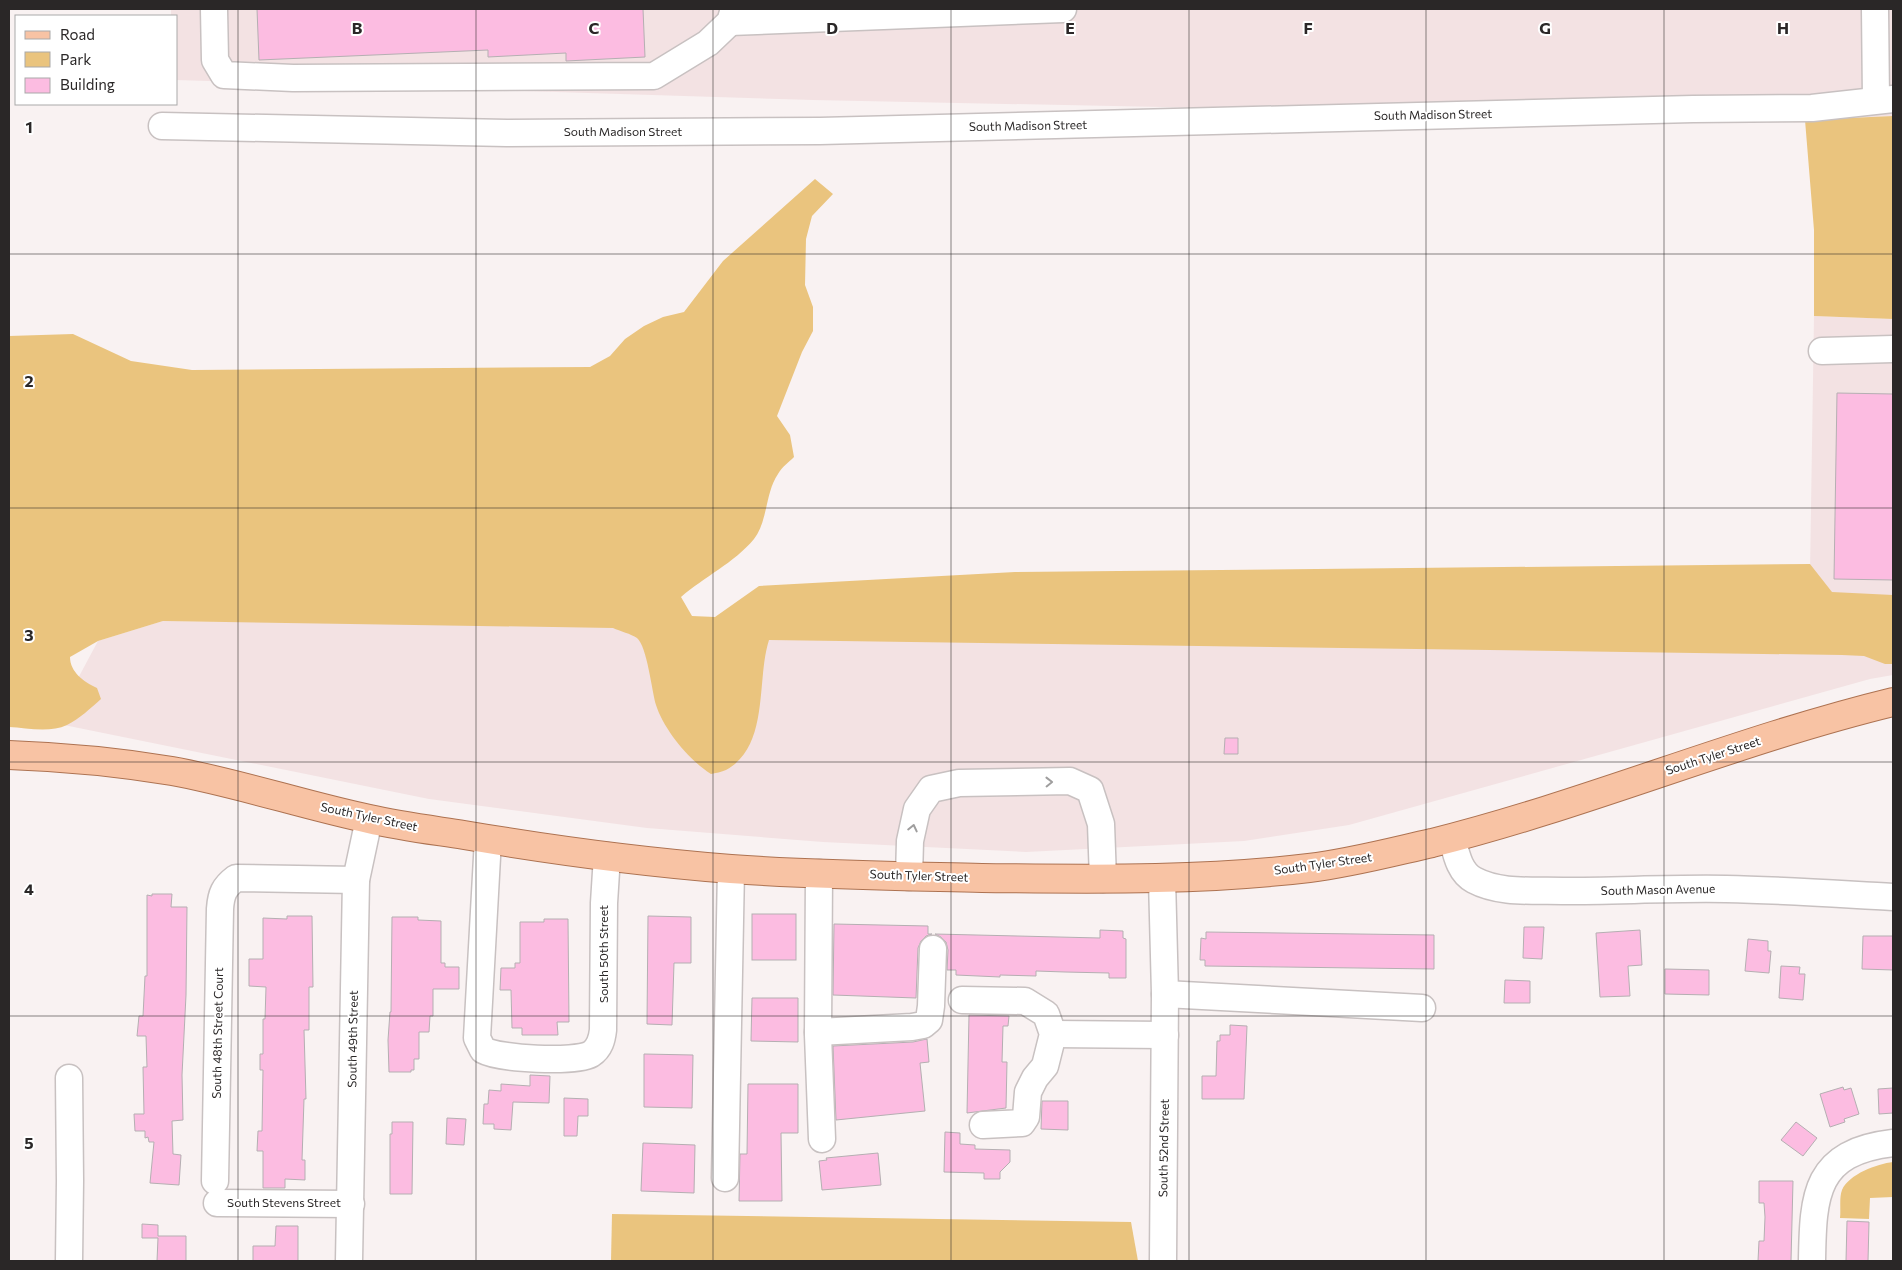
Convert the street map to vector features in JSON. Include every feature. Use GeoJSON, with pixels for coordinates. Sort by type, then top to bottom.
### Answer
{"type":"FeatureCollection","features":[{"type":"Feature","properties":{"kind":"main road","name":"South Tyler Street"},"geometry":{"type":"LineString","coordinates":[[9,755],[108,762],[174,772],[256,790],[369,819],[607,856],[731,869],[909,876],[1162,878],[1314,868],[1452,838],[1511,822],[1727,751],[1893,702]]}},
{"type":"Feature","properties":{"kind":"street"},"geometry":{"type":"LineString","coordinates":[[214,9],[215,60],[224,75],[293,78],[654,76],[708,43],[732,15],[1063,9]]}},
{"type":"Feature","properties":{"kind":"street"},"geometry":{"type":"LineString","coordinates":[[1875,9],[1885,100]]}},
{"type":"Feature","properties":{"kind":"street","name":"South Madison Street"},"geometry":{"type":"LineString","coordinates":[[162,126],[507,133],[820,131],[1693,108],[1812,108],[1885,100]]}},
{"type":"Feature","properties":{"kind":"street"},"geometry":{"type":"LineString","coordinates":[[1822,351],[1893,349]]}},
{"type":"Feature","properties":{"kind":"street"},"geometry":{"type":"LineString","coordinates":[[909,876],[910,842],[917,809],[931,789],[960,784],[1070,781],[1090,790],[1101,824],[1103,879]]}},
{"type":"Feature","properties":{"kind":"street","name":"South 49th Street"},"geometry":{"type":"LineString","coordinates":[[349,1261],[356,880],[369,819]]}},
{"type":"Feature","properties":{"kind":"street","name":"South Mason Avenue"},"geometry":{"type":"LineString","coordinates":[[1452,838],[1458,860],[1465,874],[1480,883],[1494,888],[1585,891],[1727,889],[1893,897]]}},
{"type":"Feature","properties":{"kind":"street","name":"South 50th Street"},"geometry":{"type":"LineString","coordinates":[[488,839],[477,1033],[480,1047],[487,1052],[502,1056],[580,1057],[596,1050],[601,1042],[603,1030],[604,903],[607,856]]}},
{"type":"Feature","properties":{"kind":"street"},"geometry":{"type":"LineString","coordinates":[[725,1178],[731,869]]}},
{"type":"Feature","properties":{"kind":"street"},"geometry":{"type":"LineString","coordinates":[[819,872],[818,1032],[822,1139]]}},
{"type":"Feature","properties":{"kind":"street","name":"South 48th Street Court"},"geometry":{"type":"LineString","coordinates":[[216,1192],[221,897],[226,886],[236,878],[356,880]]}},
{"type":"Feature","properties":{"kind":"street","name":"South 52nd Street"},"geometry":{"type":"LineString","coordinates":[[1162,878],[1166,994],[1163,1261]]}},
{"type":"Feature","properties":{"kind":"street"},"geometry":{"type":"LineString","coordinates":[[818,1032],[923,1025],[929,1020],[931,1006],[933,949]]}},
{"type":"Feature","properties":{"kind":"street"},"geometry":{"type":"LineString","coordinates":[[1166,994],[1422,1008]]}},
{"type":"Feature","properties":{"kind":"street"},"geometry":{"type":"LineString","coordinates":[[962,1000],[1025,1001],[1046,1014],[1053,1034],[1045,1066],[1035,1078],[1028,1092],[1026,1117],[1022,1123],[983,1125]]}},
{"type":"Feature","properties":{"kind":"street"},"geometry":{"type":"LineString","coordinates":[[1053,1034],[1165,1035]]}},
{"type":"Feature","properties":{"kind":"street"},"geometry":{"type":"LineString","coordinates":[[69,1078],[69,1261]]}},
{"type":"Feature","properties":{"kind":"street"},"geometry":{"type":"LineString","coordinates":[[1812,1261],[1812,1230],[1815,1202],[1820,1187],[1829,1171],[1841,1160],[1856,1151],[1893,1143]]}},
{"type":"Feature","properties":{"kind":"street","name":"South Stevens Street"},"geometry":{"type":"LineString","coordinates":[[216,1192],[351,1204]]}},
{"type":"Feature","properties":{"kind":"shaded area"},"geometry":{"type":"Polygon","coordinates":[[[171,9],[1893,9],[1893,116],[1805,120],[813,100],[178,80],[178,15],[171,15],[171,9]]]}},
{"type":"Feature","properties":{"kind":"shaded area"},"geometry":{"type":"Polygon","coordinates":[[[1814,316],[1893,319],[1893,675],[1870,679],[1349,825],[1244,841],[1026,852],[823,842],[647,828],[429,799],[54,723],[98,641],[163,621],[1809,637],[1814,316]]]}},
{"type":"Feature","properties":{"kind":"green space"},"geometry":{"type":"Polygon","coordinates":[[[1893,116],[1893,319],[1814,316],[1814,230],[1805,120],[1893,116]]]}},
{"type":"Feature","properties":{"kind":"green space"},"geometry":{"type":"Polygon","coordinates":[[[815,179],[833,194],[812,216],[806,239],[805,285],[813,307],[813,331],[802,352],[777,416],[790,435],[794,457],[781,469],[774,482],[762,524],[754,539],[728,563],[681,597],[692,616],[715,617],[759,586],[1015,572],[1810,564],[1832,592],[1893,595],[1893,664],[1885,664],[1864,656],[1842,655],[769,640],[765,656],[756,729],[740,759],[726,770],[711,774],[694,761],[678,744],[660,715],[641,643],[637,638],[613,628],[163,621],[98,641],[70,657],[75,672],[87,683],[97,688],[101,699],[76,720],[53,729],[9,727],[9,336],[73,334],[131,361],[192,370],[590,367],[610,356],[625,339],[644,326],[663,317],[684,312],[723,261],[815,179]]]}},
{"type":"Feature","properties":{"kind":"green space"},"geometry":{"type":"Polygon","coordinates":[[[1893,1162],[1893,1197],[1870,1198],[1869,1219],[1840,1218],[1841,1193],[1846,1184],[1864,1171],[1893,1162]]]}},
{"type":"Feature","properties":{"kind":"green space"},"geometry":{"type":"Polygon","coordinates":[[[612,1214],[1131,1222],[1138,1261],[611,1261],[612,1214]]]}},
{"type":"Feature","properties":{"kind":"building"},"geometry":{"type":"Polygon","coordinates":[[[257,9],[643,9],[645,57],[566,61],[566,53],[488,57],[488,50],[259,60],[257,9]]]}},
{"type":"Feature","properties":{"kind":"building"},"geometry":{"type":"Polygon","coordinates":[[[1837,393],[1893,394],[1893,580],[1834,579],[1837,393]]]}},
{"type":"Feature","properties":{"kind":"building"},"geometry":{"type":"Polygon","coordinates":[[[1225,738],[1238,738],[1238,754],[1224,754],[1225,738]]]}},
{"type":"Feature","properties":{"kind":"building"},"geometry":{"type":"Polygon","coordinates":[[[152,894],[172,894],[171,907],[187,907],[186,995],[182,1075],[183,1120],[172,1121],[173,1154],[181,1155],[179,1185],[150,1183],[154,1142],[149,1142],[148,1137],[145,1138],[145,1131],[135,1131],[134,1114],[144,1114],[143,1067],[147,1067],[146,1036],[137,1036],[139,1016],[143,1016],[145,976],[147,976],[147,895],[152,896],[152,894]]]}},
{"type":"Feature","properties":{"kind":"building"},"geometry":{"type":"Polygon","coordinates":[[[752,914],[796,914],[796,960],[752,960],[752,914]]]}},
{"type":"Feature","properties":{"kind":"building"},"geometry":{"type":"Polygon","coordinates":[[[287,916],[312,916],[313,987],[309,987],[309,1030],[304,1030],[306,1099],[304,1099],[302,1160],[305,1160],[305,1180],[285,1179],[285,1188],[263,1188],[263,1151],[257,1151],[258,1131],[262,1131],[263,1070],[260,1070],[260,1054],[263,1054],[263,1019],[265,1019],[266,987],[249,986],[249,959],[263,959],[263,918],[287,919],[287,916]]]}},
{"type":"Feature","properties":{"kind":"building"},"geometry":{"type":"Polygon","coordinates":[[[648,916],[691,917],[691,963],[674,963],[672,1025],[647,1024],[648,916]]]}},
{"type":"Feature","properties":{"kind":"building"},"geometry":{"type":"Polygon","coordinates":[[[392,917],[418,917],[418,920],[441,921],[441,963],[445,963],[445,967],[459,967],[459,989],[433,989],[433,1016],[430,1016],[429,1032],[419,1032],[419,1059],[414,1059],[414,1070],[411,1070],[411,1072],[389,1072],[388,1040],[391,1012],[392,917]]]}},
{"type":"Feature","properties":{"kind":"building"},"geometry":{"type":"Polygon","coordinates":[[[544,919],[568,919],[569,1022],[557,1022],[558,1035],[522,1035],[522,1028],[512,1028],[511,990],[500,990],[501,968],[515,968],[515,963],[520,963],[520,922],[544,922],[544,919]]]}},
{"type":"Feature","properties":{"kind":"building"},"geometry":{"type":"Polygon","coordinates":[[[834,924],[928,926],[928,934],[932,934],[926,936],[921,941],[918,948],[916,998],[833,995],[834,924]]]}},
{"type":"Feature","properties":{"kind":"building"},"geometry":{"type":"Polygon","coordinates":[[[1524,927],[1544,927],[1542,959],[1523,958],[1524,927]]]}},
{"type":"Feature","properties":{"kind":"building"},"geometry":{"type":"Polygon","coordinates":[[[1100,930],[1123,931],[1123,938],[1126,939],[1126,978],[1109,978],[1109,973],[1036,971],[1036,976],[956,975],[956,970],[947,970],[948,950],[946,942],[935,934],[1100,938],[1100,930]]]}},
{"type":"Feature","properties":{"kind":"building"},"geometry":{"type":"Polygon","coordinates":[[[1640,930],[1642,965],[1628,966],[1630,996],[1600,997],[1596,933],[1640,930]]]}},
{"type":"Feature","properties":{"kind":"building"},"geometry":{"type":"Polygon","coordinates":[[[1206,932],[1434,935],[1434,969],[1205,966],[1205,960],[1200,960],[1201,938],[1206,939],[1206,932]]]}},
{"type":"Feature","properties":{"kind":"building"},"geometry":{"type":"Polygon","coordinates":[[[1863,936],[1893,936],[1893,970],[1862,969],[1863,936]]]}},
{"type":"Feature","properties":{"kind":"building"},"geometry":{"type":"Polygon","coordinates":[[[1748,939],[1768,941],[1768,951],[1771,951],[1769,973],[1745,971],[1748,939]]]}},
{"type":"Feature","properties":{"kind":"building"},"geometry":{"type":"Polygon","coordinates":[[[1781,966],[1800,967],[1799,974],[1805,974],[1803,1000],[1779,998],[1781,966]]]}},
{"type":"Feature","properties":{"kind":"building"},"geometry":{"type":"Polygon","coordinates":[[[1665,969],[1709,970],[1709,995],[1665,994],[1665,969]]]}},
{"type":"Feature","properties":{"kind":"building"},"geometry":{"type":"Polygon","coordinates":[[[1505,980],[1530,981],[1530,1003],[1504,1003],[1505,980]]]}},
{"type":"Feature","properties":{"kind":"building"},"geometry":{"type":"Polygon","coordinates":[[[752,998],[798,998],[798,1042],[751,1041],[752,998]]]}},
{"type":"Feature","properties":{"kind":"building"},"geometry":{"type":"Polygon","coordinates":[[[969,1015],[1009,1016],[1008,1026],[1003,1026],[1002,1062],[1007,1062],[1006,1108],[967,1113],[969,1015]]]}},
{"type":"Feature","properties":{"kind":"building"},"geometry":{"type":"Polygon","coordinates":[[[1230,1025],[1247,1026],[1244,1099],[1202,1099],[1202,1076],[1216,1076],[1217,1041],[1220,1041],[1220,1035],[1230,1035],[1230,1025]]]}},
{"type":"Feature","properties":{"kind":"building"},"geometry":{"type":"Polygon","coordinates":[[[927,1039],[929,1062],[920,1063],[925,1111],[836,1120],[833,1046],[913,1042],[927,1039]]]}},
{"type":"Feature","properties":{"kind":"building"},"geometry":{"type":"Polygon","coordinates":[[[644,1054],[693,1055],[692,1108],[644,1107],[644,1054]]]}},
{"type":"Feature","properties":{"kind":"building"},"geometry":{"type":"Polygon","coordinates":[[[530,1075],[550,1076],[549,1103],[513,1102],[511,1130],[494,1129],[494,1124],[483,1124],[484,1104],[488,1104],[489,1090],[501,1091],[501,1084],[530,1086],[530,1075]]]}},
{"type":"Feature","properties":{"kind":"building"},"geometry":{"type":"Polygon","coordinates":[[[748,1084],[798,1084],[798,1133],[781,1133],[782,1201],[739,1201],[740,1154],[747,1154],[748,1084]]]}},
{"type":"Feature","properties":{"kind":"building"},"geometry":{"type":"Polygon","coordinates":[[[1843,1087],[1844,1090],[1851,1088],[1859,1114],[1844,1119],[1845,1122],[1830,1127],[1820,1094],[1843,1087]]]}},
{"type":"Feature","properties":{"kind":"building"},"geometry":{"type":"Polygon","coordinates":[[[1893,1088],[1893,1113],[1879,1114],[1878,1089],[1893,1088]]]}},
{"type":"Feature","properties":{"kind":"building"},"geometry":{"type":"Polygon","coordinates":[[[564,1098],[588,1099],[588,1116],[578,1116],[577,1136],[564,1136],[564,1098]]]}},
{"type":"Feature","properties":{"kind":"building"},"geometry":{"type":"Polygon","coordinates":[[[1042,1101],[1068,1101],[1068,1130],[1041,1129],[1042,1101]]]}},
{"type":"Feature","properties":{"kind":"building"},"geometry":{"type":"Polygon","coordinates":[[[447,1118],[466,1119],[464,1145],[446,1144],[447,1118]]]}},
{"type":"Feature","properties":{"kind":"building"},"geometry":{"type":"Polygon","coordinates":[[[392,1122],[413,1122],[412,1194],[390,1194],[390,1134],[392,1134],[392,1122]]]}},
{"type":"Feature","properties":{"kind":"building"},"geometry":{"type":"Polygon","coordinates":[[[1796,1122],[1817,1138],[1803,1156],[1781,1140],[1796,1122]]]}},
{"type":"Feature","properties":{"kind":"building"},"geometry":{"type":"Polygon","coordinates":[[[945,1132],[960,1133],[960,1144],[975,1145],[975,1149],[1010,1150],[1010,1162],[1000,1172],[1000,1179],[984,1179],[984,1173],[944,1172],[945,1132]]]}},
{"type":"Feature","properties":{"kind":"building"},"geometry":{"type":"Polygon","coordinates":[[[643,1143],[695,1145],[694,1193],[641,1191],[643,1143]]]}},
{"type":"Feature","properties":{"kind":"building"},"geometry":{"type":"Polygon","coordinates":[[[878,1153],[881,1185],[822,1190],[819,1161],[827,1160],[826,1158],[878,1153]]]}},
{"type":"Feature","properties":{"kind":"building"},"geometry":{"type":"Polygon","coordinates":[[[1759,1181],[1793,1181],[1791,1261],[1758,1261],[1759,1241],[1764,1241],[1765,1217],[1764,1203],[1759,1203],[1759,1181]]]}},
{"type":"Feature","properties":{"kind":"building"},"geometry":{"type":"Polygon","coordinates":[[[1847,1221],[1869,1222],[1868,1261],[1846,1261],[1847,1221]]]}},
{"type":"Feature","properties":{"kind":"building"},"geometry":{"type":"Polygon","coordinates":[[[142,1224],[158,1225],[158,1236],[186,1236],[186,1261],[157,1261],[158,1238],[142,1238],[142,1224]]]}},
{"type":"Feature","properties":{"kind":"building"},"geometry":{"type":"Polygon","coordinates":[[[276,1226],[298,1226],[298,1261],[253,1261],[253,1246],[275,1246],[276,1226]]]}}]}
